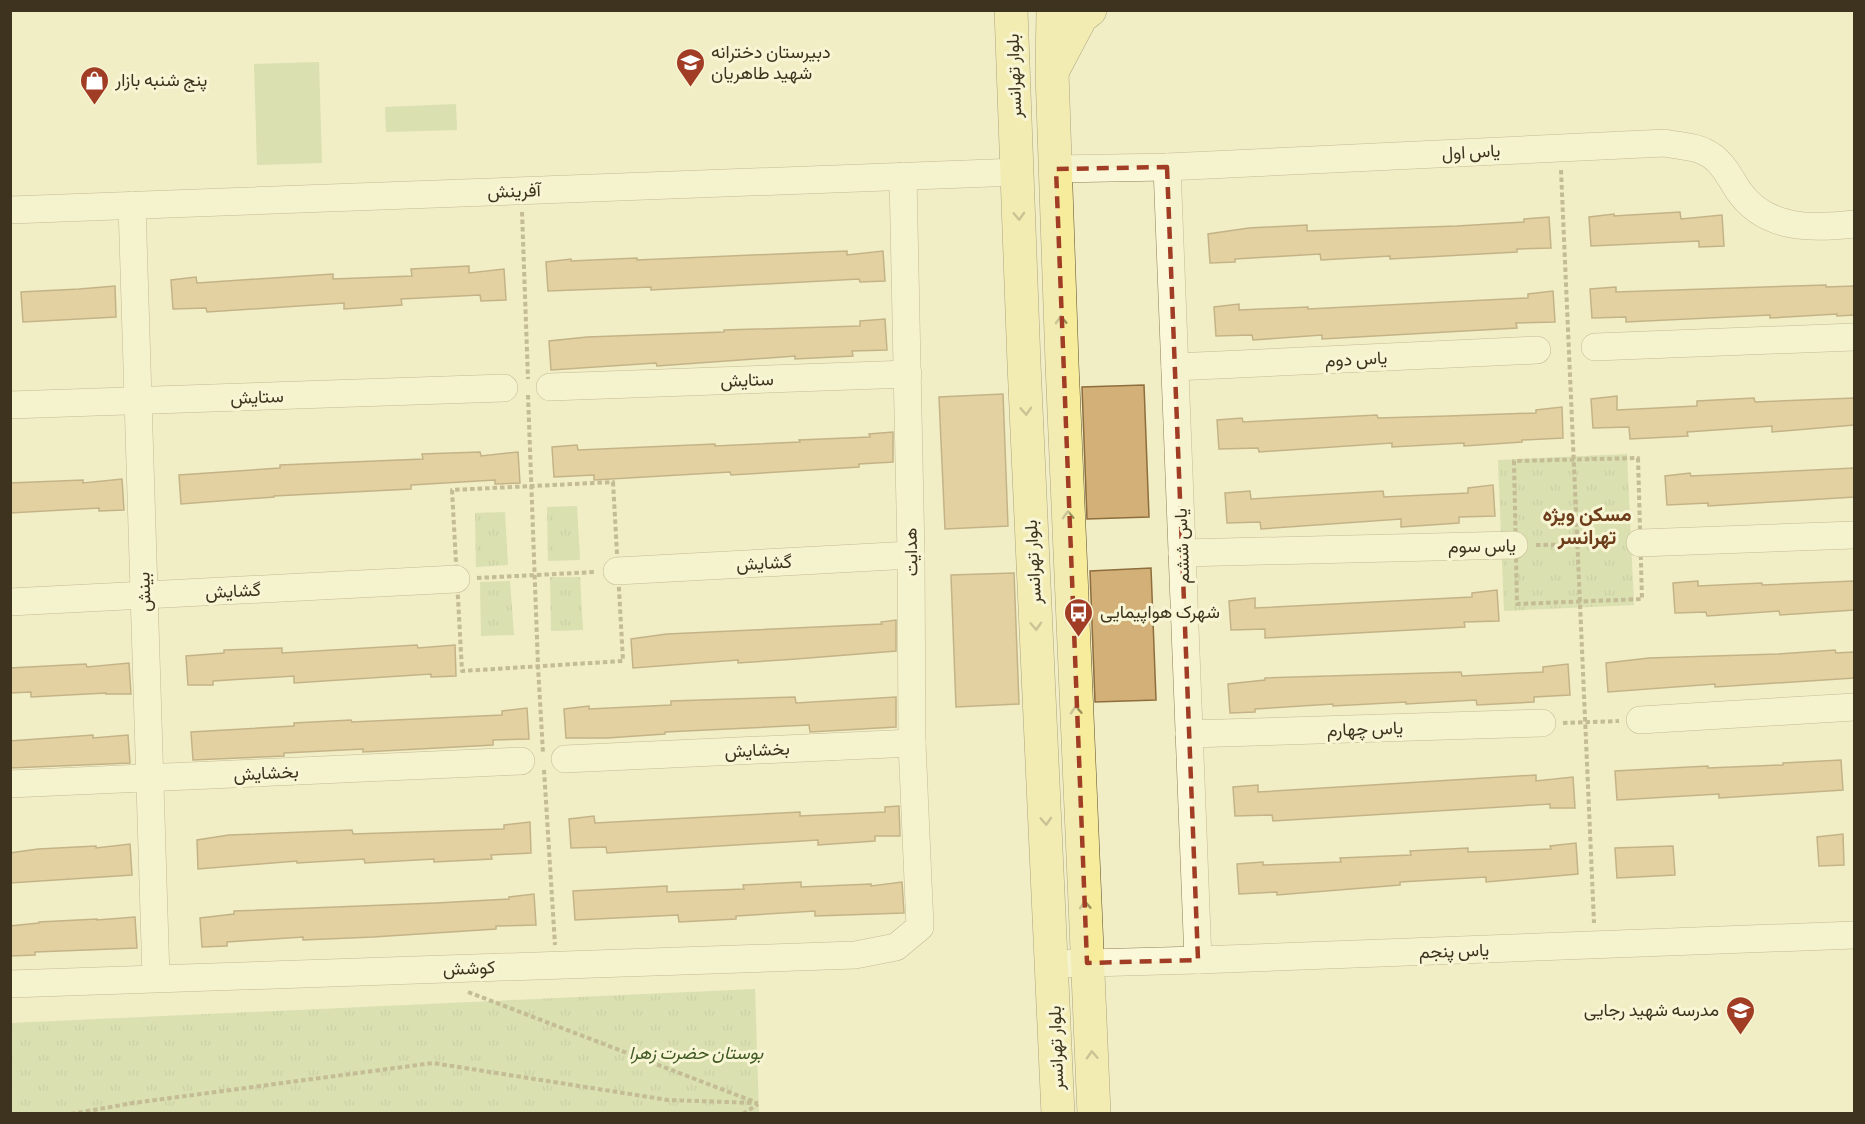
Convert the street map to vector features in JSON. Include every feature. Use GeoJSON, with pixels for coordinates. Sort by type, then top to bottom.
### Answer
{"type":"FeatureCollection","features":[{"type":"Feature","properties":{"kind":"main road","name":"بلوار تهرانسر"},"geometry":{"type":"LineString","coordinates":[[1053,10],[1052,72],[1074,678],[1095,1113]]}},
{"type":"Feature","properties":{"kind":"main road"},"geometry":{"type":"LineString","coordinates":[[1052,72],[1082,16],[1090,10]]}},
{"type":"Feature","properties":{"kind":"main road","name":"بلوار تهرانسر"},"geometry":{"type":"LineString","coordinates":[[1007,18],[1018,172],[1058,1113]]}},
{"type":"Feature","properties":{"kind":"street","name":"یاس اول"},"geometry":{"type":"LineString","coordinates":[[1056,169],[1167,167],[1665,143],[1705,152],[1726,169],[1740,192],[1757,209],[1783,224],[1825,227],[1854,224]]}},
{"type":"Feature","properties":{"kind":"street","name":"یاس ششم"},"geometry":{"type":"LineString","coordinates":[[1167,167],[1198,960]]}},
{"type":"Feature","properties":{"kind":"street","name":"آفرینش"},"geometry":{"type":"LineString","coordinates":[[10,210],[1018,172]]}},
{"type":"Feature","properties":{"kind":"street","name":"هدایت"},"geometry":{"type":"LineString","coordinates":[[903,176],[912,555],[912,743],[920,927]]}},
{"type":"Feature","properties":{"kind":"street","name":"بینش"},"geometry":{"type":"LineString","coordinates":[[132,205],[156,978]]}},
{"type":"Feature","properties":{"kind":"street"},"geometry":{"type":"LineString","coordinates":[[1594,347],[1854,337]]}},
{"type":"Feature","properties":{"kind":"street","name":"یاس دوم"},"geometry":{"type":"LineString","coordinates":[[1175,367],[1537,351]]}},
{"type":"Feature","properties":{"kind":"street","name":"ستایش"},"geometry":{"type":"LineString","coordinates":[[550,387],[908,374]]}},
{"type":"Feature","properties":{"kind":"street","name":"ستایش"},"geometry":{"type":"LineString","coordinates":[[10,405],[504,388]]}},
{"type":"Feature","properties":{"kind":"street"},"geometry":{"type":"LineString","coordinates":[[1640,543],[1854,535]]}},
{"type":"Feature","properties":{"kind":"street","name":"یاس سوم"},"geometry":{"type":"LineString","coordinates":[[1182,552],[1514,545]]}},
{"type":"Feature","properties":{"kind":"street","name":"گشایش"},"geometry":{"type":"LineString","coordinates":[[617,571],[912,555]]}},
{"type":"Feature","properties":{"kind":"street","name":"گشایش"},"geometry":{"type":"LineString","coordinates":[[10,602],[456,579]]}},
{"type":"Feature","properties":{"kind":"street"},"geometry":{"type":"LineString","coordinates":[[1640,720],[1854,707]]}},
{"type":"Feature","properties":{"kind":"street","name":"یاس چهارم"},"geometry":{"type":"LineString","coordinates":[[1189,734],[1542,723]]}},
{"type":"Feature","properties":{"kind":"street","name":"بخشایش"},"geometry":{"type":"LineString","coordinates":[[565,759],[912,743]]}},
{"type":"Feature","properties":{"kind":"street","name":"بخشایش"},"geometry":{"type":"LineString","coordinates":[[10,784],[521,761]]}},
{"type":"Feature","properties":{"kind":"street","name":"کوشش"},"geometry":{"type":"LineString","coordinates":[[10,984],[855,955],[896,947],[920,927]]}},
{"type":"Feature","properties":{"kind":"street","name":"یاس پنجم"},"geometry":{"type":"LineString","coordinates":[[1053,964],[1854,935]]}},
{"type":"Feature","properties":{"kind":"path"},"geometry":{"type":"LineString","coordinates":[[1560,148],[1594,945]]}},
{"type":"Feature","properties":{"kind":"path"},"geometry":{"type":"LineString","coordinates":[[522,190],[538,666],[556,965]]}},
{"type":"Feature","properties":{"kind":"path"},"geometry":{"type":"LineString","coordinates":[[1638,458],[1640,543],[1642,599],[1517,604],[1514,461],[1638,458]]}},
{"type":"Feature","properties":{"kind":"path"},"geometry":{"type":"LineString","coordinates":[[613,482],[617,571],[623,661],[462,671],[452,490],[613,482]]}},
{"type":"Feature","properties":{"kind":"path","name":"یاس سوم"},"geometry":{"type":"LineString","coordinates":[[1514,545],[1640,543]]}},
{"type":"Feature","properties":{"kind":"path"},"geometry":{"type":"LineString","coordinates":[[456,579],[617,571]]}},
{"type":"Feature","properties":{"kind":"path"},"geometry":{"type":"LineString","coordinates":[[1585,723],[1640,720]]}},
{"type":"Feature","properties":{"kind":"path"},"geometry":{"type":"LineString","coordinates":[[464,991],[758,1103]]}},
{"type":"Feature","properties":{"kind":"path"},"geometry":{"type":"LineString","coordinates":[[71,1113],[433,1063],[668,1100],[758,1103]]}},
{"type":"Feature","properties":{"kind":"path"},"geometry":{"type":"LineString","coordinates":[[743,1113],[758,1103]]}},
{"type":"Feature","properties":{"kind":"highlighted area"},"geometry":{"type":"Polygon","coordinates":[[[1167,167],[1198,960],[1087,963],[1056,169],[1167,167]]]}},
{"type":"Feature","properties":{"kind":"green space"},"geometry":{"type":"Polygon","coordinates":[[[319,62],[322,163],[257,165],[254,64],[319,62]]]}},
{"type":"Feature","properties":{"kind":"green space"},"geometry":{"type":"Polygon","coordinates":[[[456,104],[457,130],[386,132],[385,107],[456,104]]]}},
{"type":"Feature","properties":{"kind":"green space"},"geometry":{"type":"Polygon","coordinates":[[[1627,454],[1634,605],[1504,611],[1498,460],[1627,454]]]}},
{"type":"Feature","properties":{"kind":"green space"},"geometry":{"type":"Polygon","coordinates":[[[577,506],[580,560],[548,561],[547,507],[577,506]]]}},
{"type":"Feature","properties":{"kind":"green space"},"geometry":{"type":"Polygon","coordinates":[[[505,512],[508,565],[476,567],[475,513],[505,512]]]}},
{"type":"Feature","properties":{"kind":"green space"},"geometry":{"type":"Polygon","coordinates":[[[550,577],[580,577],[583,630],[551,631],[550,577]]]}},
{"type":"Feature","properties":{"kind":"green space"},"geometry":{"type":"Polygon","coordinates":[[[510,581],[514,635],[481,636],[480,582],[510,581]]]}},
{"type":"Feature","properties":{"kind":"green space","name":"بوستان حضرت زهرا"},"geometry":{"type":"Polygon","coordinates":[[[755,989],[759,1113],[11,1113],[11,1023],[755,989]]]}},
{"type":"Feature","properties":{"kind":"building"},"geometry":{"type":"Polygon","coordinates":[[[1680,212],[1681,219],[1722,215],[1724,246],[1699,247],[1699,241],[1591,246],[1589,217],[1680,212]]]}},
{"type":"Feature","properties":{"kind":"building"},"geometry":{"type":"Polygon","coordinates":[[[1549,217],[1551,248],[1390,259],[1390,256],[1321,260],[1320,254],[1235,259],[1235,262],[1210,263],[1208,234],[1249,228],[1307,225],[1307,231],[1457,226],[1524,222],[1524,219],[1549,217]]]}},
{"type":"Feature","properties":{"kind":"building"},"geometry":{"type":"Polygon","coordinates":[[[847,251],[847,255],[883,251],[885,281],[860,282],[859,279],[651,290],[651,287],[548,291],[546,262],[571,259],[571,261],[637,258],[637,260],[847,251]]]}},
{"type":"Feature","properties":{"kind":"building"},"geometry":{"type":"Polygon","coordinates":[[[469,266],[469,273],[504,269],[506,300],[481,301],[480,295],[401,299],[402,305],[344,309],[344,303],[207,312],[206,308],[173,309],[171,280],[196,277],[197,283],[333,274],[333,279],[412,276],[411,269],[469,266]]]}},
{"type":"Feature","properties":{"kind":"building"},"geometry":{"type":"Polygon","coordinates":[[[1826,285],[1826,287],[1854,286],[1854,315],[1770,318],[1770,315],[1626,322],[1626,317],[1592,318],[1590,289],[1616,287],[1616,292],[1826,285]]]}},
{"type":"Feature","properties":{"kind":"building"},"geometry":{"type":"Polygon","coordinates":[[[115,286],[116,317],[23,322],[21,292],[115,286]]]}},
{"type":"Feature","properties":{"kind":"building"},"geometry":{"type":"Polygon","coordinates":[[[1553,291],[1555,322],[1516,323],[1517,328],[1322,339],[1322,335],[1253,340],[1252,335],[1216,336],[1214,307],[1239,304],[1239,310],[1308,307],[1308,309],[1528,298],[1528,294],[1553,291]]]}},
{"type":"Feature","properties":{"kind":"building"},"geometry":{"type":"Polygon","coordinates":[[[885,319],[887,350],[852,351],[853,356],[795,359],[795,356],[657,366],[656,363],[551,370],[549,341],[587,337],[724,332],[724,330],[860,326],[860,321],[885,319]]]}},
{"type":"Feature","properties":{"kind":"building"},"geometry":{"type":"Polygon","coordinates":[[[1144,385],[1149,517],[1087,519],[1082,387],[1144,385]]]}},
{"type":"Feature","properties":{"kind":"building"},"geometry":{"type":"Polygon","coordinates":[[[1003,394],[1008,526],[945,529],[939,397],[1003,394]]]}},
{"type":"Feature","properties":{"kind":"building"},"geometry":{"type":"Polygon","coordinates":[[[1617,396],[1617,410],[1697,406],[1697,401],[1754,398],[1755,402],[1854,398],[1854,425],[1772,432],[1772,426],[1687,432],[1688,436],[1630,439],[1629,427],[1593,428],[1591,399],[1617,396]]]}},
{"type":"Feature","properties":{"kind":"building"},"geometry":{"type":"Polygon","coordinates":[[[1562,407],[1563,438],[1464,446],[1464,443],[1392,447],[1392,443],[1259,452],[1258,448],[1219,449],[1217,420],[1242,418],[1243,422],[1377,415],[1378,418],[1536,413],[1536,410],[1562,407]]]}},
{"type":"Feature","properties":{"kind":"building"},"geometry":{"type":"Polygon","coordinates":[[[893,432],[893,462],[859,464],[859,467],[594,480],[594,475],[554,477],[552,447],[577,445],[578,450],[715,444],[715,446],[870,437],[869,434],[893,432]]]}},
{"type":"Feature","properties":{"kind":"building"},"geometry":{"type":"Polygon","coordinates":[[[480,452],[481,456],[518,452],[520,483],[495,484],[495,480],[411,485],[411,489],[274,496],[181,504],[179,475],[280,468],[280,465],[423,459],[422,454],[480,452]]]}},
{"type":"Feature","properties":{"kind":"building"},"geometry":{"type":"Polygon","coordinates":[[[1854,468],[1854,497],[1708,506],[1708,503],[1667,505],[1665,476],[1690,473],[1691,476],[1854,468]]]}},
{"type":"Feature","properties":{"kind":"building"},"geometry":{"type":"Polygon","coordinates":[[[122,479],[124,510],[99,511],[99,508],[10,513],[10,483],[83,480],[83,483],[122,479]]]}},
{"type":"Feature","properties":{"kind":"building"},"geometry":{"type":"Polygon","coordinates":[[[1493,485],[1495,516],[1459,517],[1459,523],[1401,527],[1401,519],[1261,529],[1260,522],[1227,523],[1225,493],[1250,491],[1251,499],[1383,491],[1384,497],[1468,493],[1468,488],[1493,485]]]}},
{"type":"Feature","properties":{"kind":"building"},"geometry":{"type":"Polygon","coordinates":[[[1151,568],[1156,700],[1095,702],[1090,571],[1151,568]]]}},
{"type":"Feature","properties":{"kind":"building"},"geometry":{"type":"Polygon","coordinates":[[[1014,573],[1019,704],[956,707],[951,575],[1014,573]]]}},
{"type":"Feature","properties":{"kind":"building"},"geometry":{"type":"Polygon","coordinates":[[[1698,581],[1698,586],[1854,581],[1854,610],[1780,615],[1779,611],[1707,616],[1706,612],[1675,613],[1673,583],[1698,581]]]}},
{"type":"Feature","properties":{"kind":"building"},"geometry":{"type":"Polygon","coordinates":[[[1497,590],[1499,621],[1464,622],[1465,627],[1265,638],[1265,629],[1231,630],[1229,601],[1255,598],[1255,608],[1472,597],[1472,593],[1497,590]]]}},
{"type":"Feature","properties":{"kind":"building"},"geometry":{"type":"Polygon","coordinates":[[[896,620],[896,651],[633,668],[631,639],[667,634],[882,624],[881,622],[896,620]]]}},
{"type":"Feature","properties":{"kind":"building"},"geometry":{"type":"Polygon","coordinates":[[[417,645],[418,648],[455,645],[456,676],[431,677],[431,674],[294,683],[294,676],[213,681],[213,685],[188,685],[186,656],[224,653],[224,650],[282,648],[282,653],[417,645]]]}},
{"type":"Feature","properties":{"kind":"building"},"geometry":{"type":"Polygon","coordinates":[[[1835,650],[1836,653],[1854,652],[1854,678],[1715,687],[1715,684],[1608,692],[1606,663],[1649,658],[1835,650]]]}},
{"type":"Feature","properties":{"kind":"building"},"geometry":{"type":"Polygon","coordinates":[[[129,663],[131,694],[31,697],[31,692],[10,693],[10,668],[86,664],[87,667],[129,663]]]}},
{"type":"Feature","properties":{"kind":"building"},"geometry":{"type":"Polygon","coordinates":[[[1568,664],[1570,695],[1534,697],[1534,702],[1477,705],[1476,700],[1406,704],[1406,702],[1333,706],[1333,704],[1255,709],[1255,712],[1230,713],[1228,684],[1265,680],[1265,678],[1461,672],[1462,676],[1543,672],[1543,667],[1568,664]]]}},
{"type":"Feature","properties":{"kind":"building"},"geometry":{"type":"Polygon","coordinates":[[[795,697],[796,703],[896,697],[896,727],[810,732],[809,725],[665,732],[665,734],[607,738],[566,738],[564,709],[589,706],[589,709],[671,705],[671,701],[795,697]]]}},
{"type":"Feature","properties":{"kind":"building"},"geometry":{"type":"Polygon","coordinates":[[[527,708],[529,739],[493,740],[493,745],[363,752],[363,749],[284,753],[284,756],[193,760],[191,732],[294,726],[294,723],[502,715],[502,711],[527,708]]]}},
{"type":"Feature","properties":{"kind":"building"},"geometry":{"type":"Polygon","coordinates":[[[93,735],[93,738],[128,735],[130,763],[10,768],[10,741],[93,735]]]}},
{"type":"Feature","properties":{"kind":"building"},"geometry":{"type":"Polygon","coordinates":[[[1841,760],[1843,790],[1719,798],[1719,794],[1617,800],[1615,771],[1783,765],[1783,763],[1841,760]]]}},
{"type":"Feature","properties":{"kind":"building"},"geometry":{"type":"Polygon","coordinates":[[[1536,775],[1536,781],[1573,777],[1575,808],[1550,808],[1550,804],[1273,821],[1272,815],[1235,816],[1233,787],[1258,785],[1258,792],[1536,775]]]}},
{"type":"Feature","properties":{"kind":"building"},"geometry":{"type":"Polygon","coordinates":[[[899,806],[900,836],[875,836],[875,841],[818,845],[818,840],[607,853],[606,847],[571,848],[569,819],[594,816],[595,823],[800,812],[800,816],[885,812],[885,807],[899,806]]]}},
{"type":"Feature","properties":{"kind":"building"},"geometry":{"type":"Polygon","coordinates":[[[530,822],[531,853],[491,855],[492,859],[434,862],[434,859],[365,863],[364,859],[297,863],[297,861],[198,869],[197,840],[229,835],[352,830],[353,834],[504,829],[504,825],[530,822]]]}},
{"type":"Feature","properties":{"kind":"building"},"geometry":{"type":"Polygon","coordinates":[[[1843,834],[1844,865],[1819,866],[1817,837],[1843,834]]]}},
{"type":"Feature","properties":{"kind":"building"},"geometry":{"type":"Polygon","coordinates":[[[1576,843],[1578,874],[1486,882],[1486,877],[1400,882],[1400,885],[1277,895],[1277,892],[1239,894],[1237,864],[1341,862],[1340,858],[1411,855],[1410,851],[1468,848],[1468,852],[1551,849],[1550,846],[1576,843]]]}},
{"type":"Feature","properties":{"kind":"building"},"geometry":{"type":"Polygon","coordinates":[[[130,844],[132,875],[10,883],[10,853],[38,849],[96,846],[96,848],[130,844]]]}},
{"type":"Feature","properties":{"kind":"building"},"geometry":{"type":"Polygon","coordinates":[[[1673,846],[1675,875],[1617,878],[1615,848],[1673,846]]]}},
{"type":"Feature","properties":{"kind":"building"},"geometry":{"type":"Polygon","coordinates":[[[801,882],[801,887],[871,884],[871,886],[902,882],[904,913],[815,916],[815,911],[679,922],[678,915],[575,920],[573,891],[667,886],[667,892],[744,889],[743,885],[801,882]]]}},
{"type":"Feature","properties":{"kind":"building"},"geometry":{"type":"Polygon","coordinates":[[[534,894],[536,925],[496,926],[496,929],[373,937],[303,940],[303,937],[227,942],[227,946],[202,947],[200,918],[234,914],[234,911],[509,899],[509,897],[534,894]]]}},
{"type":"Feature","properties":{"kind":"building"},"geometry":{"type":"Polygon","coordinates":[[[135,917],[137,948],[35,952],[35,955],[10,956],[10,926],[39,922],[135,917]]]}},
{"type":"Feature","properties":{"kind":"place","name":"دبیرستان دخترانه شهید طاهریان"},"geometry":{"type":"Point","coordinates":[690,88]}},
{"type":"Feature","properties":{"kind":"place","name":"پنج شنبه بازار"},"geometry":{"type":"Point","coordinates":[94,106]}},
{"type":"Feature","properties":{"kind":"place","name":"شهرک هواپیمایی"},"geometry":{"type":"Point","coordinates":[1079,638]}},
{"type":"Feature","properties":{"kind":"place","name":"مدرسه شهید رجایی"},"geometry":{"type":"Point","coordinates":[1740,1036]}},
{"type":"Feature","properties":{"kind":"district","name":"مسکن ویژه تهرانسر"},"geometry":{"type":"Point","coordinates":[1587,526]}}]}
